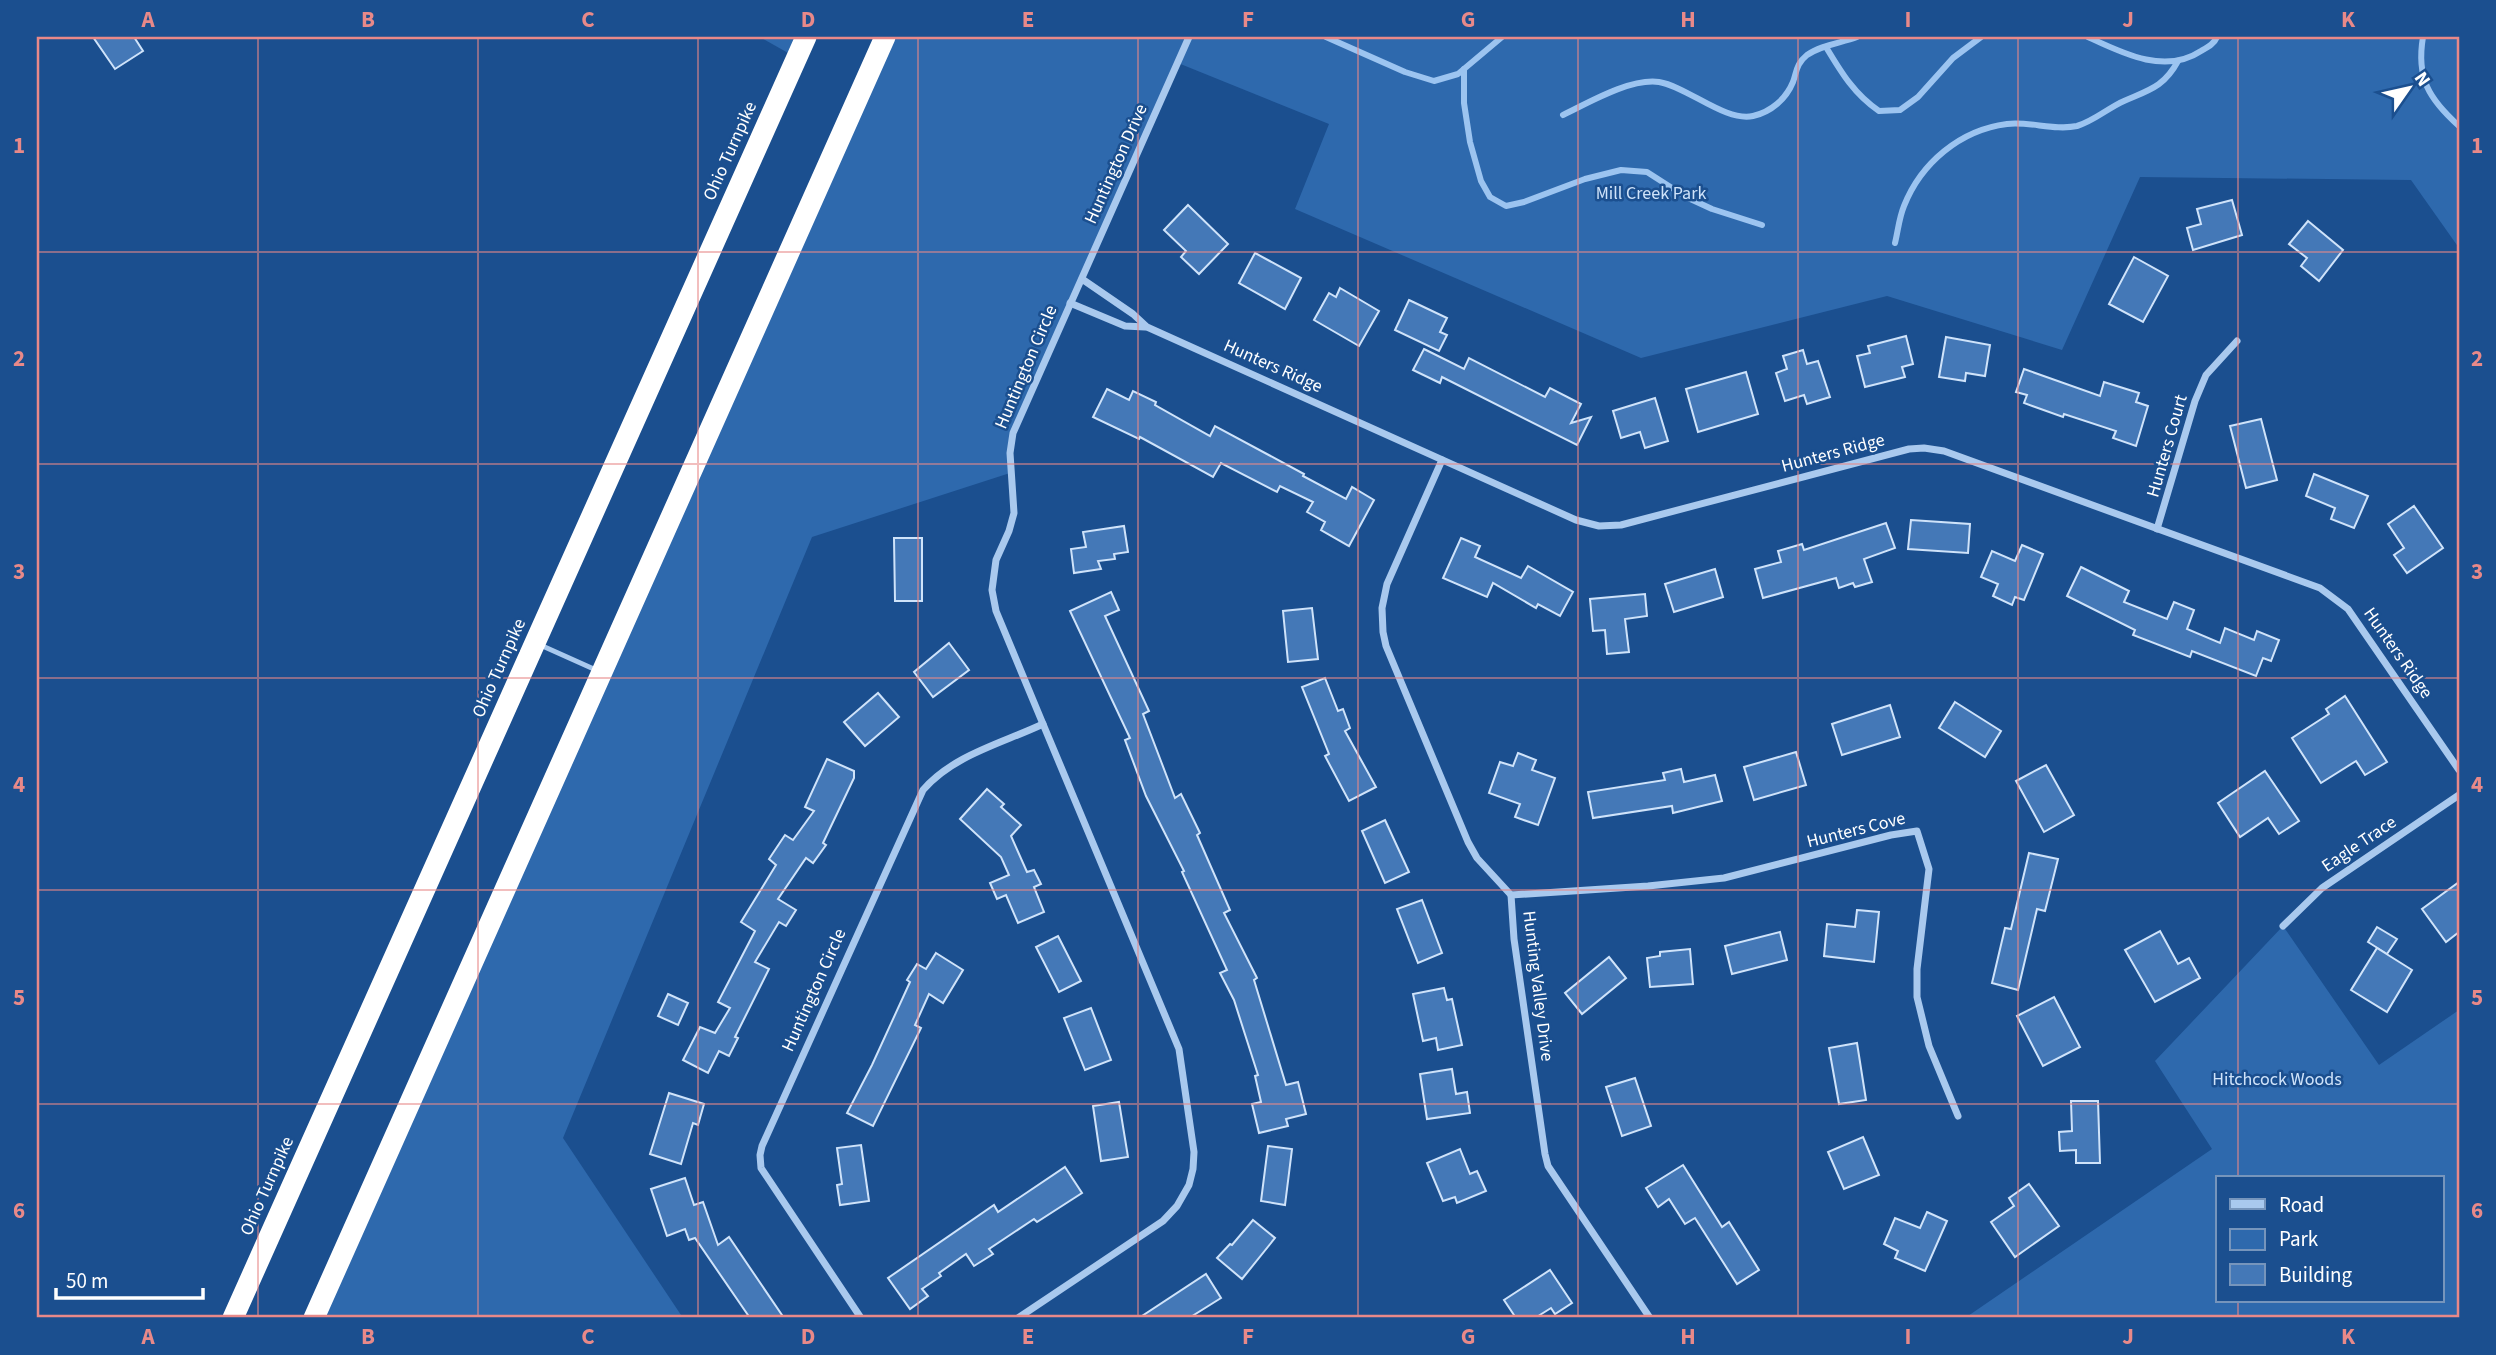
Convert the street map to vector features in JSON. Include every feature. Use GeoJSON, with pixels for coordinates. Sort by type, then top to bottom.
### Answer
{"type":"FeatureCollection","features":[{"type":"Feature","properties":{"kind":"highway","name":"Ohio Turnpike"},"geometry":{"type":"LineString","coordinates":[[233,1318],[806,37]]}},
{"type":"Feature","properties":{"kind":"highway"},"geometry":{"type":"LineString","coordinates":[[314,1318],[885,37]]}},
{"type":"Feature","properties":{"kind":"street","name":"Huntington Drive"},"geometry":{"type":"LineString","coordinates":[[1070,303],[1189,37]]}},
{"type":"Feature","properties":{"kind":"street","name":"Hunters Ridge"},"geometry":{"type":"LineString","coordinates":[[1082,279],[1133,314],[1147,327],[1576,520],[1599,526],[1621,525],[1909,449],[1944,451],[2320,588],[2338,599],[2348,609],[2459,770]]}},
{"type":"Feature","properties":{"kind":"street","name":"Hunters Ridge"},"geometry":{"type":"LineString","coordinates":[[1070,303],[1125,326],[1147,327]]}},
{"type":"Feature","properties":{"kind":"street","name":"Huntington Circle"},"geometry":{"type":"LineString","coordinates":[[1018,1318],[1163,1221],[1177,1206],[1189,1185],[1194,1152],[1179,1049],[996,611],[992,577],[1014,513],[1010,453],[1013,433],[1070,303]]}},
{"type":"Feature","properties":{"kind":"street","name":"Hunters Court"},"geometry":{"type":"LineString","coordinates":[[2157,529],[2195,401],[2206,375],[2237,341]]}},
{"type":"Feature","properties":{"kind":"street","name":"Hunting Valley Drive"},"geometry":{"type":"LineString","coordinates":[[1442,460],[1387,584],[1382,608],[1383,632],[1468,842],[1477,858],[1511,895],[1514,939],[1548,1166],[1650,1318]]}},
{"type":"Feature","properties":{"kind":"street","name":"Huntington Circle"},"geometry":{"type":"LineString","coordinates":[[860,1318],[761,1168],[762,1146],[923,790],[934,777],[950,766],[1043,724]]}},
{"type":"Feature","properties":{"kind":"street","name":"Eagle Trace"},"geometry":{"type":"LineString","coordinates":[[2283,926],[2322,888],[2459,795]]}},
{"type":"Feature","properties":{"kind":"street","name":"Hunters Cove"},"geometry":{"type":"LineString","coordinates":[[1511,895],[1724,878],[1891,835],[1917,831],[1929,869],[1917,969],[1917,997],[1929,1046],[1958,1116]]}},
{"type":"Feature","properties":{"kind":"lane"},"geometry":{"type":"LineString","coordinates":[[535,642],[603,673]]}},
{"type":"Feature","properties":{"kind":"green space"},"geometry":{"type":"Polygon","coordinates":[[[760,37],[806,37],[797,58],[760,37]]]}},
{"type":"Feature","properties":{"kind":"green space","name":"Mill Creek Park"},"geometry":{"type":"Polygon","coordinates":[[[885,37],[2459,37],[2459,248],[2411,180],[2140,177],[2062,350],[1887,296],[1641,358],[1295,209],[1329,124],[1178,63],[1014,433],[1010,473],[812,537],[563,1138],[683,1318],[314,1318],[885,37]]]}},
{"type":"Feature","properties":{"kind":"green space","name":"Hitchcock Woods"},"geometry":{"type":"Polygon","coordinates":[[[2283,926],[2379,1065],[2459,1010],[2459,1318],[1965,1318],[2212,1149],[2155,1061],[2283,926]]]}},
{"type":"Feature","properties":{"kind":"building"},"geometry":{"type":"Polygon","coordinates":[[[93,37],[134,37],[143,51],[115,69],[93,37]]]}},
{"type":"Feature","properties":{"kind":"building"},"geometry":{"type":"Polygon","coordinates":[[[2232,200],[2242,235],[2193,250],[2187,228],[2201,224],[2197,209],[2232,200]]]}},
{"type":"Feature","properties":{"kind":"building"},"geometry":{"type":"Polygon","coordinates":[[[1188,205],[1228,244],[1199,274],[1181,257],[1186,251],[1164,230],[1188,205]]]}},
{"type":"Feature","properties":{"kind":"building"},"geometry":{"type":"Polygon","coordinates":[[[2308,221],[2343,250],[2319,281],[2301,266],[2307,258],[2289,244],[2308,221]]]}},
{"type":"Feature","properties":{"kind":"building"},"geometry":{"type":"Polygon","coordinates":[[[1255,253],[1301,278],[1285,309],[1239,283],[1255,253]]]}},
{"type":"Feature","properties":{"kind":"building"},"geometry":{"type":"Polygon","coordinates":[[[2134,257],[2168,276],[2143,322],[2109,304],[2134,257]]]}},
{"type":"Feature","properties":{"kind":"building"},"geometry":{"type":"Polygon","coordinates":[[[1340,288],[1379,311],[1359,346],[1314,320],[1329,293],[1336,297],[1340,288]]]}},
{"type":"Feature","properties":{"kind":"building"},"geometry":{"type":"Polygon","coordinates":[[[1409,300],[1447,318],[1440,332],[1447,335],[1439,351],[1395,330],[1409,300]]]}},
{"type":"Feature","properties":{"kind":"building"},"geometry":{"type":"Polygon","coordinates":[[[1906,336],[1913,364],[1902,367],[1905,377],[1865,387],[1857,356],[1870,353],[1868,346],[1906,336]]]}},
{"type":"Feature","properties":{"kind":"building"},"geometry":{"type":"Polygon","coordinates":[[[1946,337],[1990,345],[1985,376],[1966,373],[1965,381],[1939,377],[1946,337]]]}},
{"type":"Feature","properties":{"kind":"building"},"geometry":{"type":"Polygon","coordinates":[[[1424,349],[1464,369],[1469,358],[1545,397],[1550,388],[1581,404],[1571,423],[1591,417],[1577,445],[1442,377],[1440,383],[1413,370],[1424,349]]]}},
{"type":"Feature","properties":{"kind":"building"},"geometry":{"type":"Polygon","coordinates":[[[1803,350],[1807,364],[1818,361],[1830,397],[1807,404],[1804,395],[1785,401],[1776,373],[1787,369],[1783,356],[1803,350]]]}},
{"type":"Feature","properties":{"kind":"building"},"geometry":{"type":"Polygon","coordinates":[[[2024,369],[2100,396],[2104,382],[2139,393],[2136,402],[2148,406],[2136,446],[2113,438],[2116,431],[2024,403],[2027,395],[2016,392],[2024,369]]]}},
{"type":"Feature","properties":{"kind":"building"},"geometry":{"type":"Polygon","coordinates":[[[1746,372],[1758,414],[1698,432],[1686,389],[1746,372]]]}},
{"type":"Feature","properties":{"kind":"building"},"geometry":{"type":"Polygon","coordinates":[[[1107,389],[1129,400],[1133,391],[1156,402],[1155,405],[1210,436],[1215,426],[1346,499],[1352,487],[1374,500],[1349,546],[1321,530],[1325,522],[1307,512],[1313,502],[1280,486],[1277,492],[1221,463],[1213,477],[1140,437],[1139,439],[1093,417],[1107,389]]]}},
{"type":"Feature","properties":{"kind":"building"},"geometry":{"type":"Polygon","coordinates":[[[1655,398],[1668,441],[1645,448],[1640,432],[1621,438],[1613,411],[1655,398]]]}},
{"type":"Feature","properties":{"kind":"building"},"geometry":{"type":"Polygon","coordinates":[[[2261,419],[2277,480],[2246,488],[2230,426],[2261,419]]]}},
{"type":"Feature","properties":{"kind":"building"},"geometry":{"type":"Polygon","coordinates":[[[2314,474],[2368,496],[2354,528],[2331,519],[2335,508],[2306,496],[2314,474]]]}},
{"type":"Feature","properties":{"kind":"building"},"geometry":{"type":"Polygon","coordinates":[[[2414,506],[2443,548],[2407,573],[2394,555],[2404,548],[2388,524],[2414,506]]]}},
{"type":"Feature","properties":{"kind":"building"},"geometry":{"type":"Polygon","coordinates":[[[1911,520],[1970,524],[1968,553],[1908,549],[1911,520]]]}},
{"type":"Feature","properties":{"kind":"building"},"geometry":{"type":"Polygon","coordinates":[[[1886,523],[1895,548],[1864,559],[1872,582],[1855,587],[1853,583],[1839,588],[1836,578],[1763,598],[1755,569],[1781,562],[1778,551],[1802,544],[1804,550],[1886,523]]]}},
{"type":"Feature","properties":{"kind":"building"},"geometry":{"type":"Polygon","coordinates":[[[1124,526],[1128,552],[1114,554],[1115,559],[1098,561],[1101,569],[1074,573],[1071,549],[1086,547],[1083,532],[1124,526]]]}},
{"type":"Feature","properties":{"kind":"building"},"geometry":{"type":"Polygon","coordinates":[[[894,538],[922,538],[922,601],[895,601],[894,538]]]}},
{"type":"Feature","properties":{"kind":"building"},"geometry":{"type":"Polygon","coordinates":[[[1461,538],[1480,546],[1475,557],[1521,578],[1528,566],[1573,592],[1560,616],[1538,604],[1536,608],[1493,583],[1487,597],[1443,578],[1461,538]]]}},
{"type":"Feature","properties":{"kind":"building"},"geometry":{"type":"Polygon","coordinates":[[[2022,545],[2043,554],[2024,600],[2015,597],[2012,605],[1993,596],[1998,584],[1981,577],[1992,551],[2015,561],[2022,545]]]}},
{"type":"Feature","properties":{"kind":"building"},"geometry":{"type":"Polygon","coordinates":[[[2081,567],[2129,591],[2124,602],[2167,619],[2174,602],[2194,610],[2187,629],[2220,643],[2225,628],[2254,640],[2257,631],[2279,640],[2271,661],[2263,658],[2256,676],[2192,651],[2190,657],[2133,635],[2135,630],[2067,596],[2081,567]]]}},
{"type":"Feature","properties":{"kind":"building"},"geometry":{"type":"Polygon","coordinates":[[[1715,569],[1723,597],[1674,612],[1665,584],[1715,569]]]}},
{"type":"Feature","properties":{"kind":"building"},"geometry":{"type":"Polygon","coordinates":[[[1111,592],[1119,610],[1105,616],[1149,711],[1143,714],[1175,798],[1181,794],[1200,833],[1197,835],[1230,910],[1224,913],[1257,978],[1254,980],[1286,1085],[1298,1082],[1306,1114],[1286,1119],[1288,1126],[1259,1133],[1252,1104],[1261,1102],[1255,1076],[1258,1075],[1234,1000],[1220,973],[1227,970],[1182,872],[1184,871],[1146,796],[1125,740],[1130,738],[1070,611],[1111,592]]]}},
{"type":"Feature","properties":{"kind":"building"},"geometry":{"type":"Polygon","coordinates":[[[1645,594],[1647,616],[1625,619],[1629,652],[1607,654],[1605,630],[1593,631],[1590,599],[1645,594]]]}},
{"type":"Feature","properties":{"kind":"building"},"geometry":{"type":"Polygon","coordinates":[[[1312,608],[1318,659],[1288,662],[1283,611],[1312,608]]]}},
{"type":"Feature","properties":{"kind":"building"},"geometry":{"type":"Polygon","coordinates":[[[949,643],[969,670],[933,697],[914,672],[949,643]]]}},
{"type":"Feature","properties":{"kind":"building"},"geometry":{"type":"Polygon","coordinates":[[[1325,678],[1338,711],[1343,709],[1350,728],[1345,731],[1376,787],[1349,801],[1325,756],[1329,754],[1302,687],[1325,678]]]}},
{"type":"Feature","properties":{"kind":"building"},"geometry":{"type":"Polygon","coordinates":[[[878,693],[899,717],[865,746],[844,722],[878,693]]]}},
{"type":"Feature","properties":{"kind":"building"},"geometry":{"type":"Polygon","coordinates":[[[2345,696],[2387,762],[2365,775],[2356,761],[2321,783],[2292,738],[2329,714],[2326,709],[2345,696]]]}},
{"type":"Feature","properties":{"kind":"building"},"geometry":{"type":"Polygon","coordinates":[[[1955,702],[2001,731],[1985,757],[1939,728],[1955,702]]]}},
{"type":"Feature","properties":{"kind":"building"},"geometry":{"type":"Polygon","coordinates":[[[1890,705],[1900,737],[1842,755],[1832,724],[1890,705]]]}},
{"type":"Feature","properties":{"kind":"building"},"geometry":{"type":"Polygon","coordinates":[[[1796,752],[1806,785],[1754,800],[1744,767],[1796,752]]]}},
{"type":"Feature","properties":{"kind":"building"},"geometry":{"type":"Polygon","coordinates":[[[1518,753],[1536,760],[1532,770],[1555,778],[1538,825],[1515,817],[1520,804],[1489,793],[1500,762],[1513,766],[1518,753]]]}},
{"type":"Feature","properties":{"kind":"building"},"geometry":{"type":"Polygon","coordinates":[[[827,759],[854,771],[854,778],[823,843],[826,845],[813,863],[806,858],[778,899],[796,910],[786,926],[779,922],[755,962],[769,969],[735,1037],[738,1038],[729,1056],[719,1051],[708,1073],[683,1060],[700,1027],[715,1033],[730,1008],[718,1002],[755,931],[741,922],[776,865],[769,859],[785,835],[793,840],[814,811],[805,807],[827,759]]]}},
{"type":"Feature","properties":{"kind":"building"},"geometry":{"type":"Polygon","coordinates":[[[2046,765],[2074,815],[2044,832],[2016,781],[2046,765]]]}},
{"type":"Feature","properties":{"kind":"building"},"geometry":{"type":"Polygon","coordinates":[[[1681,769],[1684,782],[1715,775],[1722,801],[1673,813],[1672,806],[1593,818],[1588,792],[1665,780],[1663,773],[1681,769]]]}},
{"type":"Feature","properties":{"kind":"building"},"geometry":{"type":"Polygon","coordinates":[[[2265,771],[2299,821],[2279,834],[2268,818],[2240,837],[2218,803],[2265,771]]]}},
{"type":"Feature","properties":{"kind":"building"},"geometry":{"type":"Polygon","coordinates":[[[987,789],[1004,804],[1001,807],[1021,825],[1011,836],[1027,872],[1034,870],[1041,884],[1034,887],[1044,912],[1018,923],[1006,895],[997,899],[990,883],[1009,875],[1001,857],[960,819],[987,789]]]}},
{"type":"Feature","properties":{"kind":"building"},"geometry":{"type":"Polygon","coordinates":[[[1385,820],[1409,872],[1385,883],[1362,831],[1385,820]]]}},
{"type":"Feature","properties":{"kind":"building"},"geometry":{"type":"Polygon","coordinates":[[[2029,853],[2058,859],[2045,911],[2037,909],[2018,990],[1992,983],[2005,928],[2011,929],[2029,853]]]}},
{"type":"Feature","properties":{"kind":"building"},"geometry":{"type":"Polygon","coordinates":[[[2459,882],[2459,932],[2446,942],[2422,909],[2459,882]]]}},
{"type":"Feature","properties":{"kind":"building"},"geometry":{"type":"Polygon","coordinates":[[[1422,900],[1442,953],[1418,963],[1397,909],[1422,900]]]}},
{"type":"Feature","properties":{"kind":"building"},"geometry":{"type":"Polygon","coordinates":[[[1857,910],[1879,912],[1874,962],[1824,956],[1827,924],[1855,927],[1857,910]]]}},
{"type":"Feature","properties":{"kind":"building"},"geometry":{"type":"Polygon","coordinates":[[[2377,927],[2397,939],[2387,954],[2368,942],[2377,927]]]}},
{"type":"Feature","properties":{"kind":"building"},"geometry":{"type":"Polygon","coordinates":[[[2160,931],[2178,964],[2189,958],[2200,978],[2155,1002],[2125,950],[2160,931]]]}},
{"type":"Feature","properties":{"kind":"building"},"geometry":{"type":"Polygon","coordinates":[[[1780,932],[1787,960],[1732,974],[1725,946],[1780,932]]]}},
{"type":"Feature","properties":{"kind":"building"},"geometry":{"type":"Polygon","coordinates":[[[1058,936],[1081,981],[1059,992],[1036,947],[1058,936]]]}},
{"type":"Feature","properties":{"kind":"building"},"geometry":{"type":"Polygon","coordinates":[[[2377,948],[2412,970],[2387,1012],[2351,990],[2377,948]]]}},
{"type":"Feature","properties":{"kind":"building"},"geometry":{"type":"Polygon","coordinates":[[[1690,949],[1693,984],[1650,987],[1647,958],[1660,956],[1660,952],[1690,949]]]}},
{"type":"Feature","properties":{"kind":"building"},"geometry":{"type":"Polygon","coordinates":[[[936,953],[963,970],[943,1003],[929,994],[915,1025],[921,1028],[873,1126],[847,1113],[910,982],[907,980],[917,964],[926,969],[936,953]]]}},
{"type":"Feature","properties":{"kind":"building"},"geometry":{"type":"Polygon","coordinates":[[[1609,957],[1626,978],[1582,1014],[1565,993],[1609,957]]]}},
{"type":"Feature","properties":{"kind":"building"},"geometry":{"type":"Polygon","coordinates":[[[1444,988],[1447,1000],[1452,999],[1462,1045],[1438,1050],[1436,1038],[1423,1041],[1413,994],[1444,988]]]}},
{"type":"Feature","properties":{"kind":"building"},"geometry":{"type":"Polygon","coordinates":[[[668,994],[688,1003],[678,1025],[658,1016],[668,994]]]}},
{"type":"Feature","properties":{"kind":"building"},"geometry":{"type":"Polygon","coordinates":[[[2054,997],[2080,1047],[2043,1066],[2017,1016],[2054,997]]]}},
{"type":"Feature","properties":{"kind":"building"},"geometry":{"type":"Polygon","coordinates":[[[1091,1008],[1111,1060],[1085,1070],[1064,1018],[1091,1008]]]}},
{"type":"Feature","properties":{"kind":"building"},"geometry":{"type":"Polygon","coordinates":[[[1857,1043],[1866,1100],[1839,1104],[1829,1048],[1857,1043]]]}},
{"type":"Feature","properties":{"kind":"building"},"geometry":{"type":"Polygon","coordinates":[[[1452,1069],[1456,1094],[1467,1092],[1470,1113],[1427,1119],[1420,1074],[1452,1069]]]}},
{"type":"Feature","properties":{"kind":"building"},"geometry":{"type":"Polygon","coordinates":[[[1635,1078],[1651,1126],[1622,1136],[1606,1087],[1635,1078]]]}},
{"type":"Feature","properties":{"kind":"building"},"geometry":{"type":"Polygon","coordinates":[[[669,1093],[704,1104],[698,1125],[693,1123],[681,1164],[650,1154],[669,1093]]]}},
{"type":"Feature","properties":{"kind":"building"},"geometry":{"type":"Polygon","coordinates":[[[2071,1101],[2098,1101],[2100,1163],[2076,1163],[2076,1150],[2060,1151],[2059,1132],[2072,1131],[2071,1101]]]}},
{"type":"Feature","properties":{"kind":"building"},"geometry":{"type":"Polygon","coordinates":[[[1119,1102],[1128,1157],[1101,1161],[1093,1106],[1119,1102]]]}},
{"type":"Feature","properties":{"kind":"building"},"geometry":{"type":"Polygon","coordinates":[[[1863,1137],[1879,1175],[1844,1189],[1828,1152],[1863,1137]]]}},
{"type":"Feature","properties":{"kind":"building"},"geometry":{"type":"Polygon","coordinates":[[[861,1145],[869,1201],[840,1205],[837,1185],[842,1184],[837,1148],[861,1145]]]}},
{"type":"Feature","properties":{"kind":"building"},"geometry":{"type":"Polygon","coordinates":[[[1268,1146],[1292,1149],[1285,1205],[1261,1201],[1268,1146]]]}},
{"type":"Feature","properties":{"kind":"building"},"geometry":{"type":"Polygon","coordinates":[[[1460,1149],[1470,1174],[1477,1171],[1486,1191],[1457,1203],[1455,1197],[1443,1201],[1427,1163],[1460,1149]]]}},
{"type":"Feature","properties":{"kind":"building"},"geometry":{"type":"Polygon","coordinates":[[[1683,1165],[1722,1227],[1729,1222],[1759,1270],[1737,1284],[1695,1218],[1685,1224],[1669,1199],[1658,1207],[1646,1188],[1683,1165]]]}},
{"type":"Feature","properties":{"kind":"building"},"geometry":{"type":"Polygon","coordinates":[[[1065,1167],[1082,1193],[1037,1222],[1034,1219],[989,1249],[993,1254],[974,1266],[966,1254],[922,1289],[928,1296],[910,1309],[888,1278],[994,1205],[998,1212],[1065,1167]]]}},
{"type":"Feature","properties":{"kind":"building"},"geometry":{"type":"Polygon","coordinates":[[[685,1178],[694,1205],[703,1202],[718,1245],[729,1237],[784,1318],[750,1318],[695,1238],[689,1240],[685,1229],[667,1236],[651,1189],[685,1178]]]}},
{"type":"Feature","properties":{"kind":"building"},"geometry":{"type":"Polygon","coordinates":[[[2029,1184],[2059,1226],[2015,1257],[1991,1222],[2014,1206],[2009,1198],[2029,1184]]]}},
{"type":"Feature","properties":{"kind":"building"},"geometry":{"type":"Polygon","coordinates":[[[1927,1212],[1947,1221],[1925,1271],[1895,1258],[1898,1251],[1884,1244],[1895,1218],[1920,1228],[1927,1212]]]}},
{"type":"Feature","properties":{"kind":"building"},"geometry":{"type":"Polygon","coordinates":[[[1253,1220],[1275,1238],[1242,1279],[1217,1258],[1253,1220]]]}},
{"type":"Feature","properties":{"kind":"building"},"geometry":{"type":"Polygon","coordinates":[[[1550,1270],[1572,1303],[1555,1314],[1551,1308],[1535,1318],[1516,1318],[1504,1300],[1550,1270]]]}},
{"type":"Feature","properties":{"kind":"building"},"geometry":{"type":"Polygon","coordinates":[[[1206,1274],[1221,1298],[1189,1318],[1139,1318],[1206,1274]]]}},
{"type":"Feature","properties":{"kind":"waterway"},"geometry":{"type":"LineString","coordinates":[[1326,37],[1405,72],[1434,81],[1458,74],[1502,37]]}},
{"type":"Feature","properties":{"kind":"waterway"},"geometry":{"type":"LineString","coordinates":[[1563,115],[1610,92],[1635,84],[1659,82],[1731,114],[1753,116],[1772,108],[1782,99],[1790,88],[1803,58],[1825,46],[1857,37]]}},
{"type":"Feature","properties":{"kind":"waterway"},"geometry":{"type":"LineString","coordinates":[[1826,47],[1849,82],[1870,104],[1879,111],[1900,110],[1918,97],[1953,58],[1981,37]]}},
{"type":"Feature","properties":{"kind":"waterway"},"geometry":{"type":"LineString","coordinates":[[2088,37],[2129,55],[2158,61],[2187,58],[2208,47],[2217,37]]}},
{"type":"Feature","properties":{"kind":"waterway"},"geometry":{"type":"LineString","coordinates":[[2423,37],[2421,64],[2427,87],[2459,126]]}},
{"type":"Feature","properties":{"kind":"waterway"},"geometry":{"type":"LineString","coordinates":[[1895,243],[1902,211],[1911,190],[1932,163],[1958,141],[1990,127],[2007,124],[2060,127],[2083,124],[2155,87],[2167,77],[2178,61]]}},
{"type":"Feature","properties":{"kind":"waterway"},"geometry":{"type":"LineString","coordinates":[[1464,69],[1464,103],[1470,142],[1481,181],[1490,197],[1506,206],[1585,179],[1621,170],[1647,172],[1686,197],[1712,209],[1762,225]]}}]}
